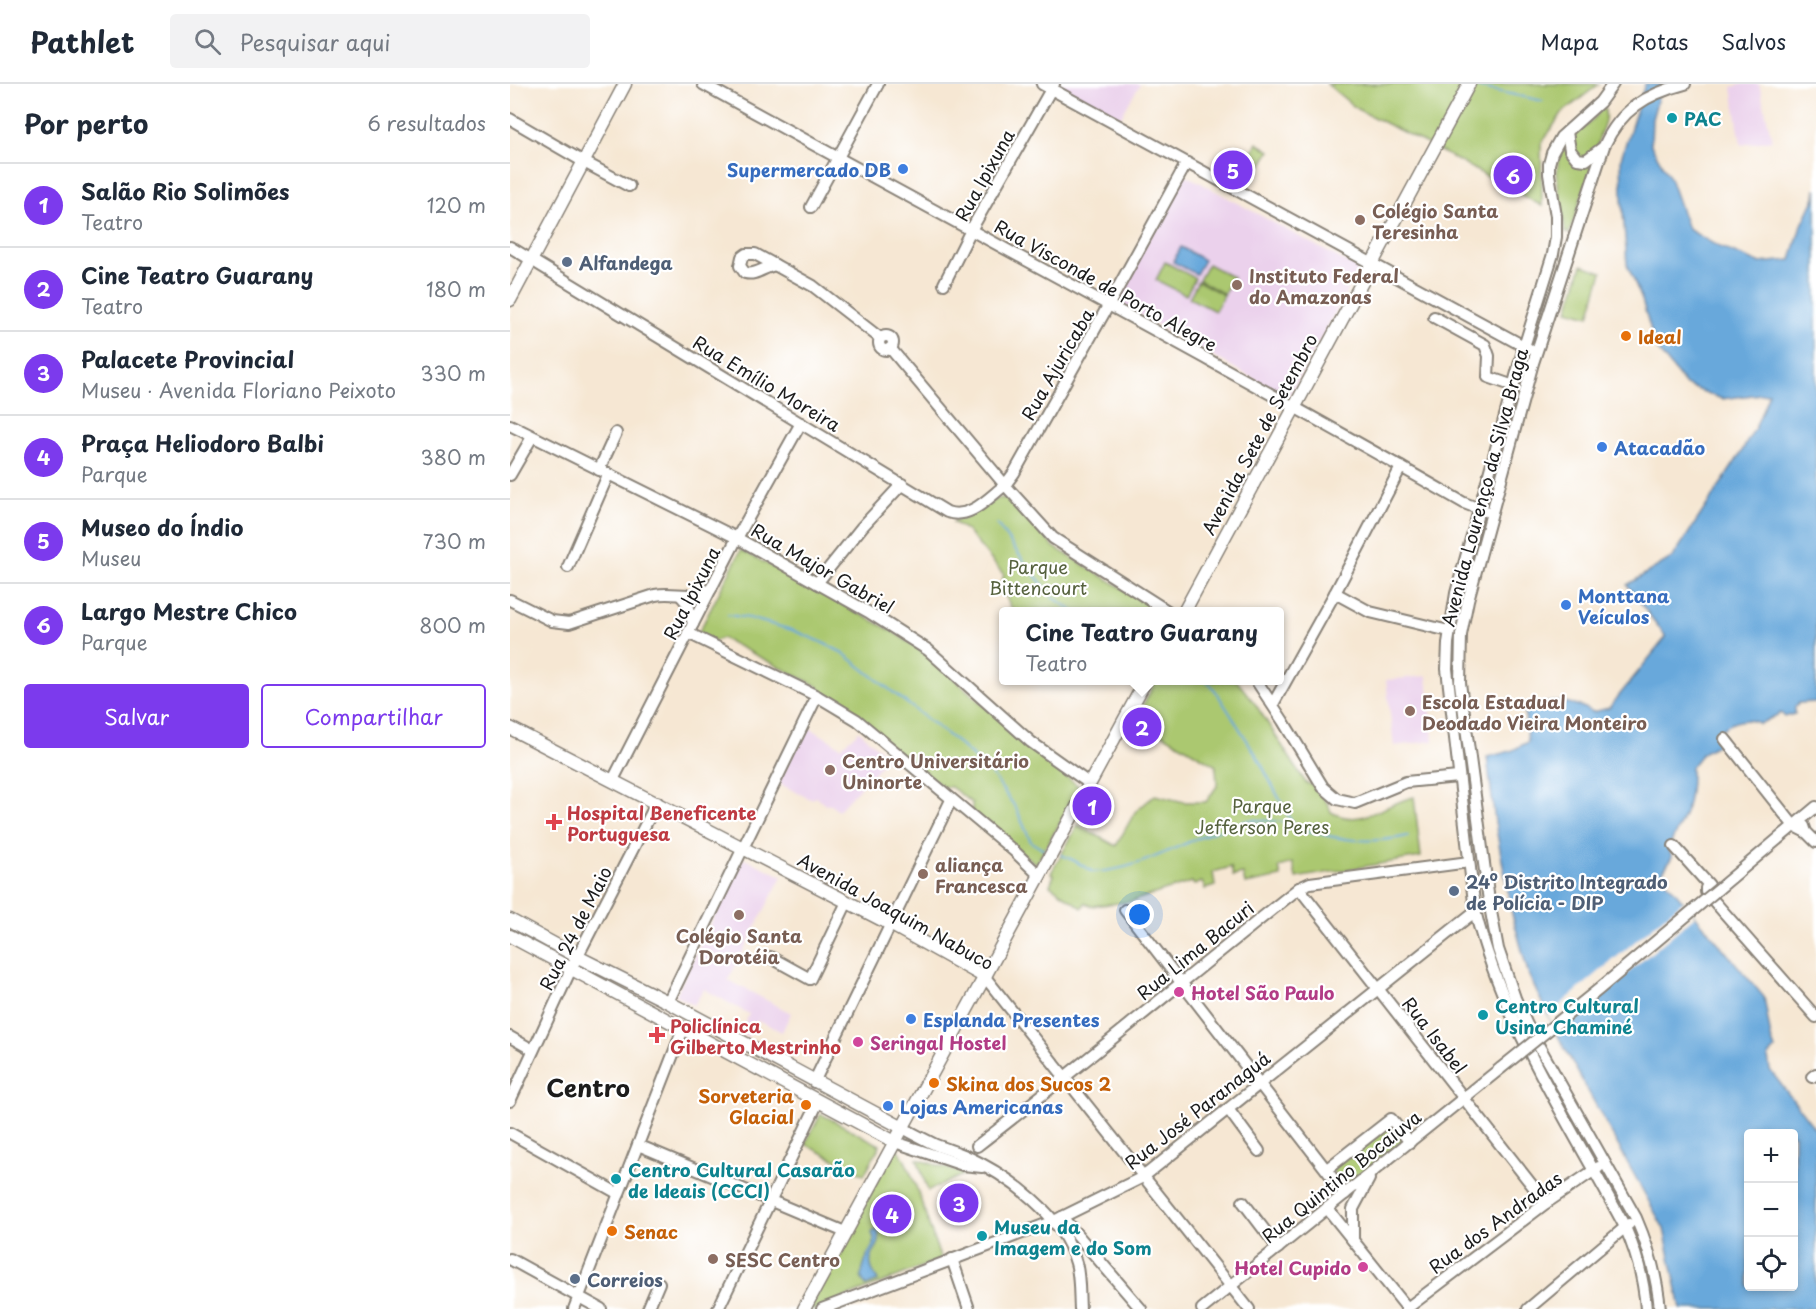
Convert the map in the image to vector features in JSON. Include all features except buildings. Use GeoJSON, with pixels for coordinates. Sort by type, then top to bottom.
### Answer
{"type":"FeatureCollection","features":[{"type":"Feature","properties":{"kind":"main road"},"geometry":{"type":"LineString","coordinates":[[510,300],[625,84]]}},
{"type":"Feature","properties":{"kind":"main road","name":"Avenida Sete de Setembro"},"geometry":{"type":"LineString","coordinates":[[1187,607],[1469,84]]}},
{"type":"Feature","properties":{"kind":"main road"},"geometry":{"type":"LineString","coordinates":[[804,1309],[1144,685]]}},
{"type":"Feature","properties":{"kind":"main road","name":"Avenida Joaquim Nabuco"},"geometry":{"type":"LineString","coordinates":[[510,728],[890,924],[985,978]]}},
{"type":"Feature","properties":{"kind":"main road"},"geometry":{"type":"LineString","coordinates":[[510,920],[903,1128]]}},
{"type":"Feature","properties":{"kind":"main road"},"geometry":{"type":"LineString","coordinates":[[510,936],[895,1142]]}},
{"type":"Feature","properties":{"kind":"street","name":"Rua Visconde de Porto Alegre"},"geometry":{"type":"LineString","coordinates":[[703,84],[1294,406],[1464,503],[1492,513]]}},
{"type":"Feature","properties":{"kind":"street"},"geometry":{"type":"LineString","coordinates":[[811,207],[878,84]]}},
{"type":"Feature","properties":{"kind":"street","name":"Avenida Lourenço da Silva Braga"},"geometry":{"type":"LineString","coordinates":[[1613,84],[1600,102],[1556,144],[1549,164],[1556,216],[1553,254],[1524,347],[1458,585],[1449,631],[1447,669],[1475,911],[1492,970],[1506,1006],[1531,1057],[1626,1227],[1640,1270],[1646,1309]]}},
{"type":"Feature","properties":{"kind":"street","name":"Avenida Lourenço da Silva Braga"},"geometry":{"type":"LineString","coordinates":[[1660,1309],[1648,1246],[1636,1218],[1527,1025],[1498,949],[1489,902],[1459,667],[1461,635],[1471,588],[1536,352],[1604,146],[1614,126],[1630,109],[1663,90],[1684,84]]}},
{"type":"Feature","properties":{"kind":"street"},"geometry":{"type":"LineString","coordinates":[[1049,86],[1186,164],[1536,352]]}},
{"type":"Feature","properties":{"kind":"street","name":"Rua Ipixuna"},"geometry":{"type":"LineString","coordinates":[[944,284],[1049,86]]}},
{"type":"Feature","properties":{"kind":"street"},"geometry":{"type":"LineString","coordinates":[[510,118],[629,186]]}},
{"type":"Feature","properties":{"kind":"street"},"geometry":{"type":"LineString","coordinates":[[1567,132],[1567,143],[1577,159],[1592,158],[1604,146]]}},
{"type":"Feature","properties":{"kind":"street","name":"Rua Ajuricaba"},"geometry":{"type":"LineString","coordinates":[[1006,485],[1186,164]]}},
{"type":"Feature","properties":{"kind":"street","name":"Rua Emílio Moreira"},"geometry":{"type":"LineString","coordinates":[[510,247],[940,509],[954,515],[971,511],[1006,485]]}},
{"type":"Feature","properties":{"kind":"street"},"geometry":{"type":"LineString","coordinates":[[775,265],[813,286],[880,338],[881,349],[890,348],[1046,531],[1061,544],[1161,607]]}},
{"type":"Feature","properties":{"kind":"street"},"geometry":{"type":"LineString","coordinates":[[1434,317],[1485,345],[1489,356],[1488,377],[1514,386]]}},
{"type":"Feature","properties":{"kind":"street","name":"Rua Ipixuna"},"geometry":{"type":"LineString","coordinates":[[614,780],[737,538],[801,423]]}},
{"type":"Feature","properties":{"kind":"street","name":"Rua Major Gabriel"},"geometry":{"type":"LineString","coordinates":[[510,425],[737,538],[870,613],[928,650],[1031,742],[1090,784]]}},
{"type":"Feature","properties":{"kind":"street"},"geometry":{"type":"LineString","coordinates":[[568,567],[616,433]]}},
{"type":"Feature","properties":{"kind":"street"},"geometry":{"type":"LineString","coordinates":[[510,475],[532,437]]}},
{"type":"Feature","properties":{"kind":"street"},"geometry":{"type":"LineString","coordinates":[[1284,684],[1401,467]]}},
{"type":"Feature","properties":{"kind":"street"},"geometry":{"type":"LineString","coordinates":[[817,583],[862,527],[902,484]]}},
{"type":"Feature","properties":{"kind":"street"},"geometry":{"type":"LineString","coordinates":[[989,498],[1006,496],[1022,504]]}},
{"type":"Feature","properties":{"kind":"street"},"geometry":{"type":"LineString","coordinates":[[1458,585],[1471,588]]}},
{"type":"Feature","properties":{"kind":"street"},"geometry":{"type":"LineString","coordinates":[[510,600],[552,621],[569,622],[655,595],[696,595],[711,589]]}},
{"type":"Feature","properties":{"kind":"street"},"geometry":{"type":"LineString","coordinates":[[1335,593],[1370,612],[1449,631]]}},
{"type":"Feature","properties":{"kind":"street"},"geometry":{"type":"LineString","coordinates":[[681,596],[688,604],[691,628],[857,720],[1014,851],[1040,876]]}},
{"type":"Feature","properties":{"kind":"street"},"geometry":{"type":"LineString","coordinates":[[1259,685],[1323,787],[1337,799],[1355,802],[1406,782],[1458,777]]}},
{"type":"Feature","properties":{"kind":"street"},"geometry":{"type":"LineString","coordinates":[[1273,704],[1284,685]]}},
{"type":"Feature","properties":{"kind":"street"},"geometry":{"type":"LineString","coordinates":[[668,1002],[817,696]]}},
{"type":"Feature","properties":{"kind":"street"},"geometry":{"type":"LineString","coordinates":[[1725,739],[1816,842]]}},
{"type":"Feature","properties":{"kind":"street"},"geometry":{"type":"LineString","coordinates":[[814,1082],[951,800]]}},
{"type":"Feature","properties":{"kind":"street","name":"Rua 24 de Maio"},"geometry":{"type":"LineString","coordinates":[[510,1101],[572,969],[657,802]]}},
{"type":"Feature","properties":{"kind":"street"},"geometry":{"type":"LineString","coordinates":[[1461,805],[1476,802]]}},
{"type":"Feature","properties":{"kind":"street","name":"Rua Quintino Bocaiuva"},"geometry":{"type":"LineString","coordinates":[[1202,1309],[1464,1099],[1701,905],[1816,807]]}},
{"type":"Feature","properties":{"kind":"street"},"geometry":{"type":"LineString","coordinates":[[1674,846],[1709,885],[1706,892],[1816,1017]]}},
{"type":"Feature","properties":{"kind":"street","name":"Rua Lima Bacuri"},"geometry":{"type":"LineString","coordinates":[[977,1146],[1066,1077],[1299,888],[1310,883],[1469,862]]}},
{"type":"Feature","properties":{"kind":"street","name":"Rua Isabel"},"geometry":{"type":"LineString","coordinates":[[1299,888],[1546,1203]]}},
{"type":"Feature","properties":{"kind":"street"},"geometry":{"type":"LineString","coordinates":[[770,957],[810,979],[847,902]]}},
{"type":"Feature","properties":{"kind":"street","name":"Rua José Paranaguá"},"geometry":{"type":"LineString","coordinates":[[822,1309],[1058,1219],[1143,1176],[1489,902]]}},
{"type":"Feature","properties":{"kind":"street"},"geometry":{"type":"LineString","coordinates":[[1125,910],[1345,1194]]}},
{"type":"Feature","properties":{"kind":"street","name":"Avenida Joaquim Nabuco"},"geometry":{"type":"LineString","coordinates":[[985,978],[1249,1309]]}},
{"type":"Feature","properties":{"kind":"street"},"geometry":{"type":"LineString","coordinates":[[574,1309],[683,1029]]}},
{"type":"Feature","properties":{"kind":"street"},"geometry":{"type":"LineString","coordinates":[[510,1037],[533,1050]]}},
{"type":"Feature","properties":{"kind":"street"},"geometry":{"type":"LineString","coordinates":[[718,1309],[818,1102]]}},
{"type":"Feature","properties":{"kind":"street"},"geometry":{"type":"LineString","coordinates":[[1228,1109],[1259,1152]]}},
{"type":"Feature","properties":{"kind":"street"},"geometry":{"type":"LineString","coordinates":[[1327,1169],[1390,1119],[1410,1142]]}},
{"type":"Feature","properties":{"kind":"street"},"geometry":{"type":"LineString","coordinates":[[903,1128],[934,1144],[966,1156],[1015,1186],[1058,1219],[1141,1309]]}},
{"type":"Feature","properties":{"kind":"street"},"geometry":{"type":"LineString","coordinates":[[510,1133],[619,1194]]}},
{"type":"Feature","properties":{"kind":"street"},"geometry":{"type":"LineString","coordinates":[[895,1142],[963,1165],[985,1167]]}},
{"type":"Feature","properties":{"kind":"street"},"geometry":{"type":"LineString","coordinates":[[638,1145],[846,1232]]}},
{"type":"Feature","properties":{"kind":"street","name":"Rua dos Andradas"},"geometry":{"type":"LineString","coordinates":[[1407,1309],[1546,1203],[1605,1162]]}},
{"type":"Feature","properties":{"kind":"street"},"geometry":{"type":"LineString","coordinates":[[1353,1241],[1353,1209],[1372,1173]]}},
{"type":"Feature","properties":{"kind":"street"},"geometry":{"type":"LineString","coordinates":[[1243,1202],[1278,1248]]}},
{"type":"Feature","properties":{"kind":"street"},"geometry":{"type":"LineString","coordinates":[[1327,1208],[1407,1309]]}},
{"type":"Feature","properties":{"kind":"street"},"geometry":{"type":"LineString","coordinates":[[1528,1309],[1636,1218]]}},
{"type":"Feature","properties":{"kind":"street"},"geometry":{"type":"LineString","coordinates":[[1058,1219],[1076,1263],[1080,1309]]}},
{"type":"Feature","properties":{"kind":"street"},"geometry":{"type":"LineString","coordinates":[[510,1259],[601,1309]]}},
{"type":"Feature","properties":{"kind":"street"},"geometry":{"type":"LineString","coordinates":[[952,1259],[969,1309]]}},
{"type":"Feature","properties":{"kind":"street"},"geometry":{"type":"LineString","coordinates":[[648,1309],[659,1283]]}},
{"type":"Feature","properties":{"kind":"shaded area"},"geometry":{"type":"Polygon","coordinates":[[[1061,84],[1140,84],[1119,120],[1059,86],[1061,84]]]}},
{"type":"Feature","properties":{"kind":"shaded area"},"geometry":{"type":"Polygon","coordinates":[[[1759,84],[1772,140],[1741,145],[1732,87],[1759,84]]]}},
{"type":"Feature","properties":{"kind":"shaded area","name":"Instituto Federal do Amazonas"},"geometry":{"type":"Polygon","coordinates":[[[1184,174],[1359,269],[1288,398],[1115,301],[1184,174]]]}},
{"type":"Feature","properties":{"kind":"shaded area","name":"Escola Estadual Deodado Vieira Monteiro"},"geometry":{"type":"Polygon","coordinates":[[[1427,676],[1433,741],[1394,746],[1386,680],[1427,676]]]}},
{"type":"Feature","properties":{"kind":"shaded area","name":"Centro Universitário Uninorte"},"geometry":{"type":"Polygon","coordinates":[[[807,726],[841,747],[859,731],[888,757],[838,811],[831,804],[825,805],[817,797],[810,799],[778,783],[807,726]]]}},
{"type":"Feature","properties":{"kind":"shaded area","name":"Colégio Santa Dorotéia"},"geometry":{"type":"Polygon","coordinates":[[[743,858],[782,876],[728,980],[791,1013],[782,1032],[758,1020],[748,1037],[740,1033],[749,1014],[704,989],[694,1005],[676,995],[743,858]]]}},
{"type":"Feature","properties":{"kind":"green space"},"geometry":{"type":"Polygon","coordinates":[[[1327,84],[1599,84],[1562,113],[1541,144],[1542,206],[1357,109],[1327,84]]]}},
{"type":"Feature","properties":{"kind":"green space"},"geometry":{"type":"Polygon","coordinates":[[[1604,107],[1605,118],[1597,151],[1569,234],[1565,232],[1558,185],[1558,162],[1561,151],[1566,141],[1587,125],[1604,107]]]}},
{"type":"Feature","properties":{"kind":"green space"},"geometry":{"type":"Polygon","coordinates":[[[1257,143],[1270,151],[1252,180],[1239,172],[1257,143]]]}},
{"type":"Feature","properties":{"kind":"green space"},"geometry":{"type":"Polygon","coordinates":[[[1165,262],[1195,278],[1186,295],[1156,280],[1165,262]]]}},
{"type":"Feature","properties":{"kind":"green space"},"geometry":{"type":"Polygon","coordinates":[[[1208,264],[1233,277],[1224,294],[1199,280],[1208,264]]]}},
{"type":"Feature","properties":{"kind":"green space"},"geometry":{"type":"Polygon","coordinates":[[[1582,265],[1602,272],[1589,316],[1568,310],[1582,265]]]}},
{"type":"Feature","properties":{"kind":"green space"},"geometry":{"type":"Polygon","coordinates":[[[1198,281],[1224,295],[1215,311],[1189,298],[1198,281]]]}},
{"type":"Feature","properties":{"kind":"green space","name":"Parque Bittencourt"},"geometry":{"type":"Polygon","coordinates":[[[1009,499],[1054,547],[1153,607],[1011,607],[1000,585],[1004,575],[966,530],[953,522],[967,517],[995,500],[1009,499]]]}},
{"type":"Feature","properties":{"kind":"green space"},"geometry":{"type":"Polygon","coordinates":[[[741,550],[890,630],[926,654],[1078,786],[1079,790],[1036,864],[972,813],[972,803],[951,787],[943,787],[821,693],[819,687],[722,638],[714,641],[702,636],[699,632],[741,550]]]}},
{"type":"Feature","properties":{"kind":"green space","name":"Parque Jefferson Peres"},"geometry":{"type":"Polygon","coordinates":[[[1154,685],[1240,685],[1256,705],[1306,783],[1313,785],[1328,804],[1331,812],[1353,818],[1414,797],[1421,857],[1296,878],[1293,863],[1279,867],[1281,877],[1245,884],[1243,874],[1233,876],[1231,867],[1213,872],[1215,886],[1205,889],[1202,882],[1194,885],[1192,882],[1129,902],[1091,906],[1085,903],[1082,908],[1050,885],[1054,875],[1051,873],[1078,825],[1116,846],[1135,812],[1155,795],[1184,802],[1206,802],[1217,786],[1216,766],[1136,718],[1154,685]]]}},
{"type":"Feature","properties":{"kind":"green space"},"geometry":{"type":"Polygon","coordinates":[[[821,1114],[880,1145],[864,1175],[805,1144],[821,1114]]]}},
{"type":"Feature","properties":{"kind":"green space"},"geometry":{"type":"Polygon","coordinates":[[[1391,1120],[1407,1139],[1346,1188],[1331,1169],[1391,1120]]]}},
{"type":"Feature","properties":{"kind":"green space"},"geometry":{"type":"Polygon","coordinates":[[[896,1145],[916,1186],[941,1259],[816,1309],[809,1309],[896,1145]]]}},
{"type":"Feature","properties":{"kind":"green space"},"geometry":{"type":"Polygon","coordinates":[[[917,1159],[965,1174],[928,1191],[917,1159]]]}},
{"type":"Feature","properties":{"kind":"water"},"geometry":{"type":"Polygon","coordinates":[[[1645,84],[1662,84],[1652,119],[1651,145],[1670,178],[1688,229],[1717,246],[1759,263],[1791,260],[1800,229],[1815,197],[1816,188],[1816,702],[1799,703],[1795,707],[1795,714],[1785,717],[1781,713],[1760,724],[1750,720],[1739,721],[1720,731],[1724,736],[1722,740],[1701,755],[1691,767],[1689,800],[1668,848],[1672,857],[1661,875],[1764,997],[1775,1049],[1768,1057],[1770,1070],[1816,1130],[1816,1309],[1681,1309],[1664,1229],[1560,1040],[1529,976],[1512,914],[1495,823],[1487,757],[1511,751],[1528,742],[1524,707],[1559,702],[1575,704],[1593,712],[1609,708],[1666,637],[1627,585],[1673,557],[1739,456],[1756,426],[1769,393],[1722,399],[1686,385],[1656,348],[1642,300],[1627,264],[1621,158],[1645,84]]]}},
{"type":"Feature","properties":{"kind":"water"},"geometry":{"type":"Polygon","coordinates":[[[1181,247],[1204,260],[1196,274],[1173,262],[1181,247]]]}},
{"type":"Feature","properties":{"kind":"water"},"geometry":{"type":"Polygon","coordinates":[[[875,1230],[878,1231],[879,1240],[871,1262],[878,1281],[866,1286],[861,1277],[874,1243],[872,1233],[875,1230]]]}},
{"type":"Feature","properties":{"kind":"pier"},"geometry":{"type":"Polygon","coordinates":[[[1683,901],[1695,916],[1557,1033],[1548,1015],[1683,901]]]}},
{"type":"Feature","properties":{"kind":"waterway"},"geometry":{"type":"LineString","coordinates":[[1473,86],[1543,101]]}},
{"type":"Feature","properties":{"kind":"waterway"},"geometry":{"type":"LineString","coordinates":[[997,524],[1054,598],[1068,607]]}},
{"type":"Feature","properties":{"kind":"waterway"},"geometry":{"type":"LineString","coordinates":[[728,615],[749,618],[792,630],[843,653],[959,744],[990,772],[1016,808],[1031,842],[1044,850]]}},
{"type":"Feature","properties":{"kind":"waterway"},"geometry":{"type":"LineString","coordinates":[[1210,685],[1257,756],[1292,823]]}},
{"type":"Feature","properties":{"kind":"waterway"},"geometry":{"type":"LineString","coordinates":[[1061,855],[1093,872],[1127,867],[1206,835],[1252,820],[1289,823],[1319,834],[1344,839],[1369,841],[1408,836]]}},
{"type":"Feature","properties":{"kind":"place","name":"PAC"},"geometry":{"type":"Point","coordinates":[1672,118]}},
{"type":"Feature","properties":{"kind":"place","name":"Supermercado DB"},"geometry":{"type":"Point","coordinates":[903,169]}},
{"type":"Feature","properties":{"kind":"place","name":"Museo do Índio"},"geometry":{"type":"Point","coordinates":[1233,170]}},
{"type":"Feature","properties":{"kind":"place","name":"Largo Mestre Chico"},"geometry":{"type":"Point","coordinates":[1513,175]}},
{"type":"Feature","properties":{"kind":"place","name":"Colégio Santa Teresinha"},"geometry":{"type":"Point","coordinates":[1360,220]}},
{"type":"Feature","properties":{"kind":"place","name":"Alfandega"},"geometry":{"type":"Point","coordinates":[567,262]}},
{"type":"Feature","properties":{"kind":"place","name":"Instituto Federal do Amazonas"},"geometry":{"type":"Point","coordinates":[1237,285]}},
{"type":"Feature","properties":{"kind":"place","name":"Ideal"},"geometry":{"type":"Point","coordinates":[1626,336]}},
{"type":"Feature","properties":{"kind":"place","name":"Atacadão"},"geometry":{"type":"Point","coordinates":[1602,447]}},
{"type":"Feature","properties":{"kind":"place","name":"Monttana Veículos"},"geometry":{"type":"Point","coordinates":[1566,605]}},
{"type":"Feature","properties":{"kind":"place","name":"Escola Estadual Deodado Vieira Monteiro"},"geometry":{"type":"Point","coordinates":[1410,711]}},
{"type":"Feature","properties":{"kind":"place","name":"Cine Teatro Guarany"},"geometry":{"type":"Point","coordinates":[1142,727]}},
{"type":"Feature","properties":{"kind":"place","name":"Centro Universitário Uninorte"},"geometry":{"type":"Point","coordinates":[830,770]}},
{"type":"Feature","properties":{"kind":"place","name":"Salão Rio Solimões"},"geometry":{"type":"Point","coordinates":[1092,806]}},
{"type":"Feature","properties":{"kind":"place","name":"Hospital Beneficente Portuguesa"},"geometry":{"type":"Point","coordinates":[554,822]}},
{"type":"Feature","properties":{"kind":"place","name":"aliança Francesca"},"geometry":{"type":"Point","coordinates":[923,874]}},
{"type":"Feature","properties":{"kind":"place","name":"24º Distrito Integrado de Polícia - DIP"},"geometry":{"type":"Point","coordinates":[1454,891]}},
{"type":"Feature","properties":{"kind":"place","name":"Colégio Santa Dorotéia"},"geometry":{"type":"Point","coordinates":[739,915]}},
{"type":"Feature","properties":{"kind":"place","name":"Hotel São Paulo"},"geometry":{"type":"Point","coordinates":[1179,992]}},
{"type":"Feature","properties":{"kind":"place","name":"Centro Cultural Usina Chaminé"},"geometry":{"type":"Point","coordinates":[1483,1015]}},
{"type":"Feature","properties":{"kind":"place","name":"Esplanda Presentes"},"geometry":{"type":"Point","coordinates":[911,1019]}},
{"type":"Feature","properties":{"kind":"place","name":"Policlínica Gilberto Mestrinho"},"geometry":{"type":"Point","coordinates":[657,1035]}},
{"type":"Feature","properties":{"kind":"place","name":"Seringal Hostel"},"geometry":{"type":"Point","coordinates":[858,1042]}},
{"type":"Feature","properties":{"kind":"place","name":"Skina dos Sucos 2"},"geometry":{"type":"Point","coordinates":[934,1083]}},
{"type":"Feature","properties":{"kind":"place","name":"Sorveteria Glacial"},"geometry":{"type":"Point","coordinates":[806,1105]}},
{"type":"Feature","properties":{"kind":"place","name":"Lojas Americanas"},"geometry":{"type":"Point","coordinates":[888,1106]}},
{"type":"Feature","properties":{"kind":"place","name":"Centro Cultural Casarão de Ideais (CCCI)"},"geometry":{"type":"Point","coordinates":[616,1179]}},
{"type":"Feature","properties":{"kind":"place","name":"Palacete Provincial"},"geometry":{"type":"Point","coordinates":[959,1203]}},
{"type":"Feature","properties":{"kind":"place","name":"Praça Heliodoro Balbi"},"geometry":{"type":"Point","coordinates":[892,1214]}},
{"type":"Feature","properties":{"kind":"place","name":"Senac"},"geometry":{"type":"Point","coordinates":[612,1231]}},
{"type":"Feature","properties":{"kind":"place","name":"Museu da Imagem e do Som"},"geometry":{"type":"Point","coordinates":[982,1236]}},
{"type":"Feature","properties":{"kind":"place","name":"SESC Centro"},"geometry":{"type":"Point","coordinates":[713,1259]}},
{"type":"Feature","properties":{"kind":"place","name":"Hotel Cupido"},"geometry":{"type":"Point","coordinates":[1363,1267]}},
{"type":"Feature","properties":{"kind":"place","name":"Correios"},"geometry":{"type":"Point","coordinates":[575,1279]}},
{"type":"Feature","properties":{"kind":"district","name":"Centro"},"geometry":{"type":"Point","coordinates":[588,1087]}}]}
